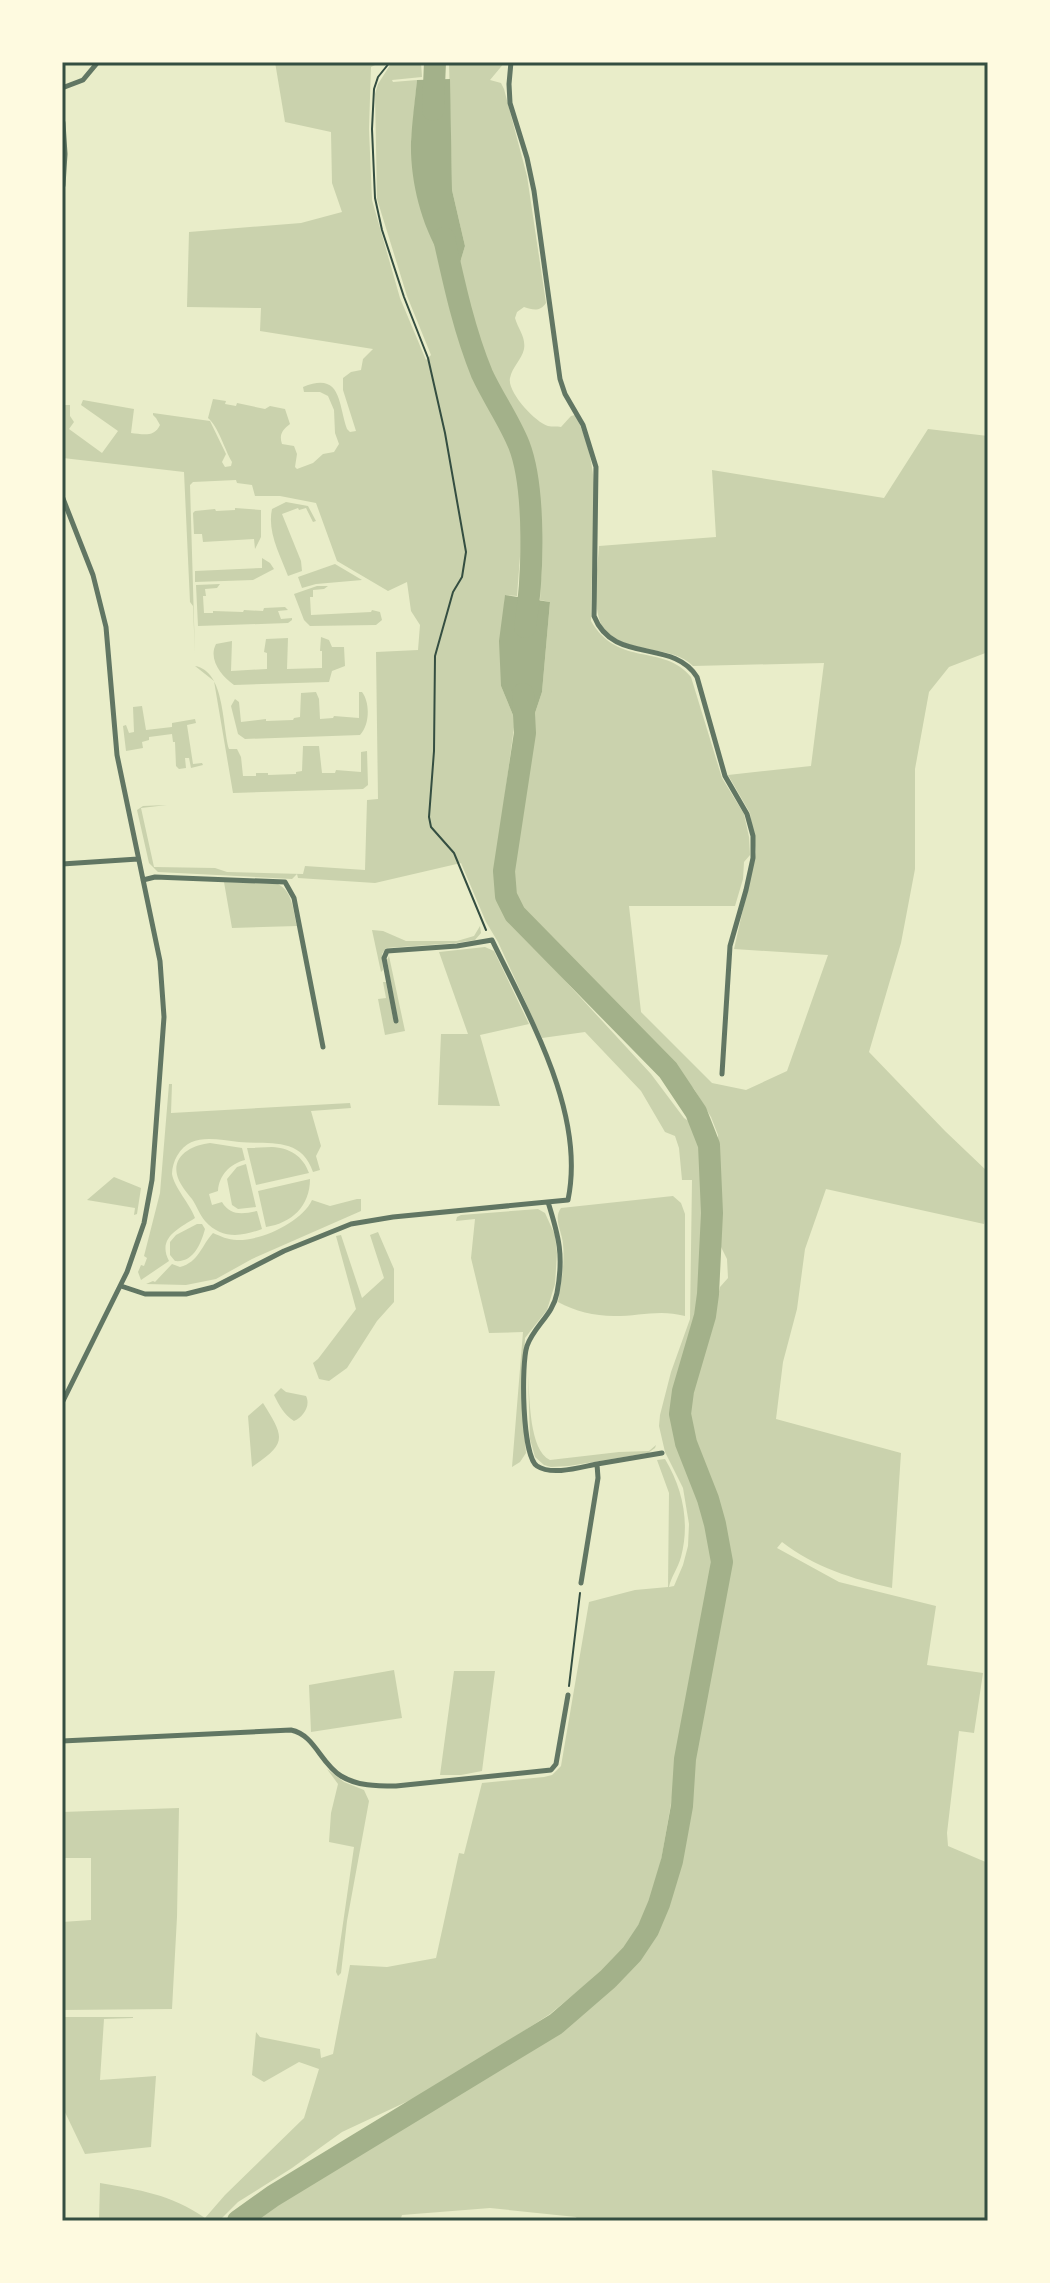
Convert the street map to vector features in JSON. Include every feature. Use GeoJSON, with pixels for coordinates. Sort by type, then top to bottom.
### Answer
{"type":"FeatureCollection","features":[{"type":"Feature","properties":{"kind":"street"},"geometry":{"type":"LineString","coordinates":[[62,88],[83,80],[98,62]]}},
{"type":"Feature","properties":{"kind":"street"},"geometry":{"type":"LineString","coordinates":[[511,62],[510,103],[532,183],[560,379],[583,425],[596,467],[594,616],[601,631],[618,643],[678,659],[692,669],[697,677],[725,776],[747,814],[753,836],[753,858],[730,946],[722,1074]]}},
{"type":"Feature","properties":{"kind":"street"},"geometry":{"type":"LineString","coordinates":[[62,123],[62,185]]}},
{"type":"Feature","properties":{"kind":"street"},"geometry":{"type":"LineString","coordinates":[[62,496],[93,575],[103,610],[110,657],[117,755],[160,961],[164,1017],[149,1201],[135,1253],[62,1403]]}},
{"type":"Feature","properties":{"kind":"street"},"geometry":{"type":"LineString","coordinates":[[62,864],[138,859]]}},
{"type":"Feature","properties":{"kind":"street"},"geometry":{"type":"LineString","coordinates":[[143,880],[155,877],[285,882],[294,898],[323,1047]]}},
{"type":"Feature","properties":{"kind":"street"},"geometry":{"type":"LineString","coordinates":[[120,1286],[153,1295],[186,1294],[214,1287],[284,1251],[351,1224],[568,1200],[571,1175],[565,1106],[530,1017],[492,940],[387,951],[384,958],[396,1021]]}},
{"type":"Feature","properties":{"kind":"street"},"geometry":{"type":"LineString","coordinates":[[548,1202],[560,1243],[560,1275],[551,1311],[529,1341],[525,1353],[525,1405],[533,1462],[545,1469],[565,1469],[662,1453]]}},
{"type":"Feature","properties":{"kind":"street"},"geometry":{"type":"LineString","coordinates":[[581,1583],[598,1478],[597,1464]]}},
{"type":"Feature","properties":{"kind":"street"},"geometry":{"type":"LineString","coordinates":[[62,1741],[291,1730],[307,1737],[341,1776],[365,1784],[396,1786],[551,1770],[556,1764],[568,1695]]}},
{"type":"Feature","properties":{"kind":"path"},"geometry":{"type":"LineString","coordinates":[[390,62],[378,77],[374,89],[372,142],[375,198],[404,297],[428,358],[466,552],[462,577],[453,592],[435,656],[434,751],[429,817],[431,827],[454,853],[492,940]]}},
{"type":"Feature","properties":{"kind":"path"},"geometry":{"type":"LineString","coordinates":[[568,1695],[581,1583]]}},
{"type":"Feature","properties":{"kind":"shaded area"},"geometry":{"type":"Polygon","coordinates":[[[275,62],[381,62],[371,67],[369,129],[372,200],[400,298],[426,360],[431,355],[407,296],[377,199],[375,94],[392,62],[421,62],[422,77],[392,80],[417,80],[411,144],[437,252],[448,267],[453,306],[476,377],[515,452],[523,517],[517,596],[505,595],[501,686],[515,720],[496,862],[500,893],[512,923],[651,1074],[684,1118],[693,1124],[700,1138],[703,1158],[705,1215],[698,1316],[676,1390],[673,1422],[702,1501],[714,1553],[714,1570],[661,1861],[651,1898],[632,1939],[601,1972],[550,2014],[436,2088],[342,2132],[238,2202],[219,2221],[99,2221],[100,2183],[167,2198],[205,2218],[304,2118],[319,2069],[299,2062],[264,2082],[252,2075],[256,2032],[260,2037],[320,2049],[321,2058],[333,2054],[350,1965],[387,1967],[436,1958],[459,1853],[464,1854],[482,1783],[544,1777],[552,1775],[561,1766],[589,1602],[635,1590],[668,1587],[669,1493],[657,1460],[665,1459],[680,1494],[685,1519],[681,1557],[669,1587],[674,1586],[688,1546],[689,1524],[683,1488],[665,1452],[659,1426],[671,1372],[690,1319],[692,1180],[682,1180],[675,1136],[665,1132],[641,1091],[585,1032],[542,1038],[461,863],[375,883],[298,878],[297,874],[292,879],[158,872],[149,863],[137,810],[143,806],[167,805],[141,808],[154,867],[303,874],[305,866],[365,870],[367,800],[378,799],[376,652],[418,650],[420,625],[411,611],[407,582],[388,591],[337,561],[316,503],[280,496],[255,496],[252,485],[237,483],[236,480],[193,482],[190,485],[195,655],[184,472],[63,458],[63,405],[70,405],[70,416],[74,422],[69,429],[102,453],[118,431],[81,405],[83,400],[134,409],[131,433],[154,432],[160,425],[153,413],[210,421],[226,454],[222,462],[225,467],[231,466],[232,462],[218,432],[208,418],[213,399],[236,406],[237,403],[265,409],[270,406],[285,409],[290,424],[282,433],[281,441],[282,444],[294,446],[297,469],[313,463],[323,454],[334,452],[339,444],[334,410],[328,396],[320,392],[304,392],[303,387],[325,383],[332,387],[347,429],[356,431],[343,390],[343,378],[361,370],[363,359],[373,349],[260,331],[261,308],[187,307],[189,232],[301,223],[342,212],[332,183],[331,132],[285,122],[275,62]]]}},
{"type":"Feature","properties":{"kind":"shaded area"},"geometry":{"type":"Polygon","coordinates":[[[449,62],[505,62],[490,80],[501,83],[504,89],[527,176],[546,303],[539,309],[524,307],[517,312],[515,318],[524,349],[511,374],[510,384],[523,406],[548,426],[561,427],[575,415],[585,439],[592,464],[595,516],[591,621],[602,636],[614,645],[668,661],[691,677],[722,778],[744,814],[750,855],[744,862],[743,879],[735,906],[629,906],[641,1012],[712,1083],[746,1090],[787,1071],[828,955],[734,949],[756,852],[750,813],[728,775],[811,766],[824,663],[693,666],[674,655],[616,639],[604,629],[599,619],[596,581],[599,546],[716,537],[712,470],[884,498],[928,429],[988,436],[988,652],[949,667],[929,692],[915,769],[915,869],[901,943],[869,1052],[988,1172],[984,1224],[826,1189],[805,1249],[797,1309],[783,1362],[776,1419],[901,1453],[892,1588],[834,1571],[782,1542],[777,1548],[839,1582],[936,1606],[927,1665],[983,1673],[974,1733],[959,1731],[947,1833],[948,1846],[988,1863],[988,2221],[578,2221],[576,2217],[490,2208],[402,2215],[400,2221],[247,2221],[353,2151],[498,2069],[555,2032],[612,1984],[636,1957],[652,1934],[665,1905],[678,1862],[690,1808],[692,1759],[728,1572],[722,1523],[691,1434],[687,1406],[709,1337],[720,1287],[728,1278],[727,1259],[719,1243],[718,1135],[694,1089],[522,912],[513,892],[509,869],[529,760],[532,722],[542,692],[550,602],[540,600],[542,561],[534,487],[525,444],[490,372],[467,302],[459,266],[465,246],[452,190],[449,62]]]}},
{"type":"Feature","properties":{"kind":"shaded area"},"geometry":{"type":"Polygon","coordinates":[[[450,79],[452,190],[465,246],[459,266],[448,267],[439,254],[420,208],[411,142],[417,80],[450,79]]]}},
{"type":"Feature","properties":{"kind":"shaded area"},"geometry":{"type":"Polygon","coordinates":[[[286,502],[308,506],[316,521],[313,522],[306,508],[282,514],[302,571],[288,576],[271,526],[272,509],[286,502]]]}},
{"type":"Feature","properties":{"kind":"shaded area"},"geometry":{"type":"Polygon","coordinates":[[[261,510],[261,537],[255,549],[254,539],[203,542],[202,534],[194,534],[195,511],[261,510]]]}},
{"type":"Feature","properties":{"kind":"shaded area"},"geometry":{"type":"Polygon","coordinates":[[[262,558],[274,569],[253,580],[195,582],[195,571],[262,568],[262,558]]]}},
{"type":"Feature","properties":{"kind":"shaded area"},"geometry":{"type":"Polygon","coordinates":[[[335,564],[362,580],[302,588],[298,577],[335,564]]]}},
{"type":"Feature","properties":{"kind":"shaded area"},"geometry":{"type":"Polygon","coordinates":[[[220,584],[217,588],[205,589],[204,613],[285,607],[288,610],[278,611],[281,619],[292,620],[288,623],[198,626],[196,585],[220,584]]]}},
{"type":"Feature","properties":{"kind":"shaded area"},"geometry":{"type":"Polygon","coordinates":[[[317,586],[328,586],[313,590],[313,597],[310,597],[311,615],[372,610],[380,612],[382,620],[376,625],[310,626],[304,620],[294,594],[317,586]]]}},
{"type":"Feature","properties":{"kind":"shaded area"},"geometry":{"type":"Polygon","coordinates":[[[505,595],[550,602],[542,692],[532,722],[515,720],[501,686],[499,641],[505,595]]]}},
{"type":"Feature","properties":{"kind":"shaded area"},"geometry":{"type":"Polygon","coordinates":[[[321,637],[329,640],[332,647],[344,647],[345,666],[332,671],[329,682],[234,685],[220,672],[215,661],[216,644],[232,641],[231,671],[267,669],[267,653],[264,652],[266,639],[288,638],[287,669],[322,668],[321,637]]]}},
{"type":"Feature","properties":{"kind":"shaded area"},"geometry":{"type":"Polygon","coordinates":[[[214,682],[221,700],[229,749],[237,749],[243,776],[256,776],[256,773],[296,774],[302,771],[303,746],[319,746],[322,773],[335,773],[336,770],[361,772],[361,752],[367,751],[368,785],[363,789],[233,793],[214,682]]]}},
{"type":"Feature","properties":{"kind":"shaded area"},"geometry":{"type":"Polygon","coordinates":[[[316,692],[320,719],[334,716],[359,718],[359,692],[362,692],[368,714],[360,735],[245,739],[238,734],[231,706],[235,699],[239,702],[241,722],[293,720],[300,717],[301,693],[316,692]]]}},
{"type":"Feature","properties":{"kind":"shaded area"},"geometry":{"type":"Polygon","coordinates":[[[142,706],[146,730],[172,727],[172,723],[195,719],[196,723],[187,725],[193,764],[203,765],[191,768],[189,758],[185,758],[186,768],[176,766],[172,734],[149,737],[149,740],[142,742],[143,748],[126,751],[123,726],[126,725],[129,733],[134,732],[133,707],[142,706]]]}},
{"type":"Feature","properties":{"kind":"shaded area"},"geometry":{"type":"Polygon","coordinates":[[[224,882],[278,884],[283,887],[290,897],[297,926],[232,928],[224,882]]]}},
{"type":"Feature","properties":{"kind":"shaded area"},"geometry":{"type":"Polygon","coordinates":[[[480,926],[481,933],[475,940],[386,948],[382,954],[381,972],[372,930],[383,931],[406,941],[457,941],[474,936],[480,926]]]}},
{"type":"Feature","properties":{"kind":"shaded area"},"geometry":{"type":"Polygon","coordinates":[[[485,947],[494,951],[529,1024],[480,1035],[500,1106],[438,1105],[441,1034],[468,1034],[439,952],[485,947]]]}},
{"type":"Feature","properties":{"kind":"shaded area"},"geometry":{"type":"Polygon","coordinates":[[[389,956],[405,1031],[385,1035],[378,999],[386,998],[383,982],[386,982],[394,1023],[398,1023],[387,960],[389,956]]]}},
{"type":"Feature","properties":{"kind":"shaded area"},"geometry":{"type":"Polygon","coordinates":[[[169,1084],[172,1084],[171,1113],[350,1103],[351,1108],[311,1111],[321,1146],[316,1156],[320,1170],[313,1172],[308,1160],[292,1147],[213,1139],[189,1143],[175,1160],[172,1174],[195,1218],[167,1240],[169,1261],[141,1280],[138,1272],[147,1258],[144,1256],[160,1193],[169,1084]]]}},
{"type":"Feature","properties":{"kind":"shaded area"},"geometry":{"type":"Polygon","coordinates":[[[210,1143],[242,1148],[245,1160],[226,1171],[218,1191],[209,1194],[212,1205],[222,1202],[237,1213],[257,1211],[262,1229],[239,1235],[218,1231],[201,1216],[181,1184],[176,1170],[180,1158],[196,1146],[210,1143]]]}},
{"type":"Feature","properties":{"kind":"shaded area"},"geometry":{"type":"Polygon","coordinates":[[[272,1147],[295,1154],[309,1173],[256,1185],[247,1148],[272,1147]]]}},
{"type":"Feature","properties":{"kind":"shaded area"},"geometry":{"type":"Polygon","coordinates":[[[246,1164],[256,1207],[238,1209],[232,1205],[227,1179],[237,1167],[246,1164]]]}},
{"type":"Feature","properties":{"kind":"shaded area"},"geometry":{"type":"Polygon","coordinates":[[[114,1177],[141,1188],[137,1214],[134,1215],[135,1208],[87,1200],[114,1177]]]}},
{"type":"Feature","properties":{"kind":"shaded area"},"geometry":{"type":"Polygon","coordinates":[[[310,1179],[307,1197],[298,1212],[284,1222],[266,1227],[258,1191],[310,1179]]]}},
{"type":"Feature","properties":{"kind":"shaded area"},"geometry":{"type":"Polygon","coordinates":[[[673,1196],[681,1203],[685,1214],[685,1316],[658,1313],[599,1315],[558,1302],[563,1259],[558,1221],[561,1208],[673,1196]]]}},
{"type":"Feature","properties":{"kind":"shaded area"},"geometry":{"type":"Polygon","coordinates":[[[361,1199],[361,1211],[252,1259],[216,1279],[186,1285],[146,1284],[155,1282],[172,1264],[180,1267],[186,1265],[213,1233],[234,1240],[257,1237],[290,1223],[312,1200],[330,1206],[361,1199]]]}},
{"type":"Feature","properties":{"kind":"shaded area"},"geometry":{"type":"Polygon","coordinates":[[[538,1209],[545,1213],[555,1235],[555,1284],[547,1310],[525,1338],[522,1405],[526,1453],[512,1467],[523,1332],[489,1333],[471,1258],[475,1219],[456,1221],[461,1215],[538,1209]]]}},
{"type":"Feature","properties":{"kind":"shaded area"},"geometry":{"type":"Polygon","coordinates":[[[202,1224],[205,1229],[198,1246],[187,1259],[175,1261],[170,1255],[170,1242],[176,1235],[202,1224]]]}},
{"type":"Feature","properties":{"kind":"shaded area"},"geometry":{"type":"Polygon","coordinates":[[[378,1232],[394,1269],[394,1302],[377,1321],[347,1368],[329,1381],[319,1379],[313,1363],[356,1309],[336,1236],[341,1235],[362,1298],[384,1278],[370,1235],[378,1232]]]}},
{"type":"Feature","properties":{"kind":"shaded area"},"geometry":{"type":"Polygon","coordinates":[[[528,1376],[534,1435],[543,1454],[550,1460],[649,1451],[656,1445],[655,1448],[648,1453],[569,1466],[544,1465],[535,1457],[530,1439],[528,1376]]]}},
{"type":"Feature","properties":{"kind":"shaded area"},"geometry":{"type":"Polygon","coordinates":[[[281,1388],[306,1396],[308,1404],[305,1411],[294,1421],[274,1395],[281,1388]]]}},
{"type":"Feature","properties":{"kind":"shaded area"},"geometry":{"type":"Polygon","coordinates":[[[263,1403],[275,1424],[279,1439],[272,1452],[252,1467],[248,1416],[263,1403]]]}},
{"type":"Feature","properties":{"kind":"shaded area"},"geometry":{"type":"Polygon","coordinates":[[[394,1670],[402,1718],[311,1732],[309,1685],[394,1670]]]}},
{"type":"Feature","properties":{"kind":"shaded area"},"geometry":{"type":"Polygon","coordinates":[[[454,1671],[495,1671],[482,1771],[440,1775],[454,1671]]]}},
{"type":"Feature","properties":{"kind":"shaded area"},"geometry":{"type":"Polygon","coordinates":[[[327,1769],[344,1782],[364,1790],[369,1801],[347,1921],[341,1973],[338,1976],[336,1972],[354,1847],[329,1842],[331,1813],[338,1784],[327,1769]]]}},
{"type":"Feature","properties":{"kind":"shaded area"},"geometry":{"type":"Polygon","coordinates":[[[179,1808],[172,2009],[62,2010],[62,1922],[91,1920],[91,1858],[62,1858],[62,1812],[179,1808]]]}},
{"type":"Feature","properties":{"kind":"shaded area"},"geometry":{"type":"Polygon","coordinates":[[[62,2017],[133,2017],[104,2019],[100,2080],[156,2076],[151,2147],[85,2154],[62,2106],[62,2017]]]}},
{"type":"Feature","properties":{"kind":"waterway"},"geometry":{"type":"LineString","coordinates":[[433,110],[435,62]]}},
{"type":"Feature","properties":{"kind":"waterway"},"geometry":{"type":"LineString","coordinates":[[444,238],[476,357],[486,383],[515,436],[524,464],[531,535],[525,627]]}},
{"type":"Feature","properties":{"kind":"waterway"},"geometry":{"type":"LineString","coordinates":[[238,2221],[273,2196],[556,2024],[632,1954],[648,1930],[672,1861],[682,1806],[685,1759],[722,1562],[708,1499],[686,1443],[680,1414],[708,1294],[712,1213],[709,1145],[696,1112],[668,1070],[515,914],[506,896],[504,871],[525,733],[523,694]]}}]}
